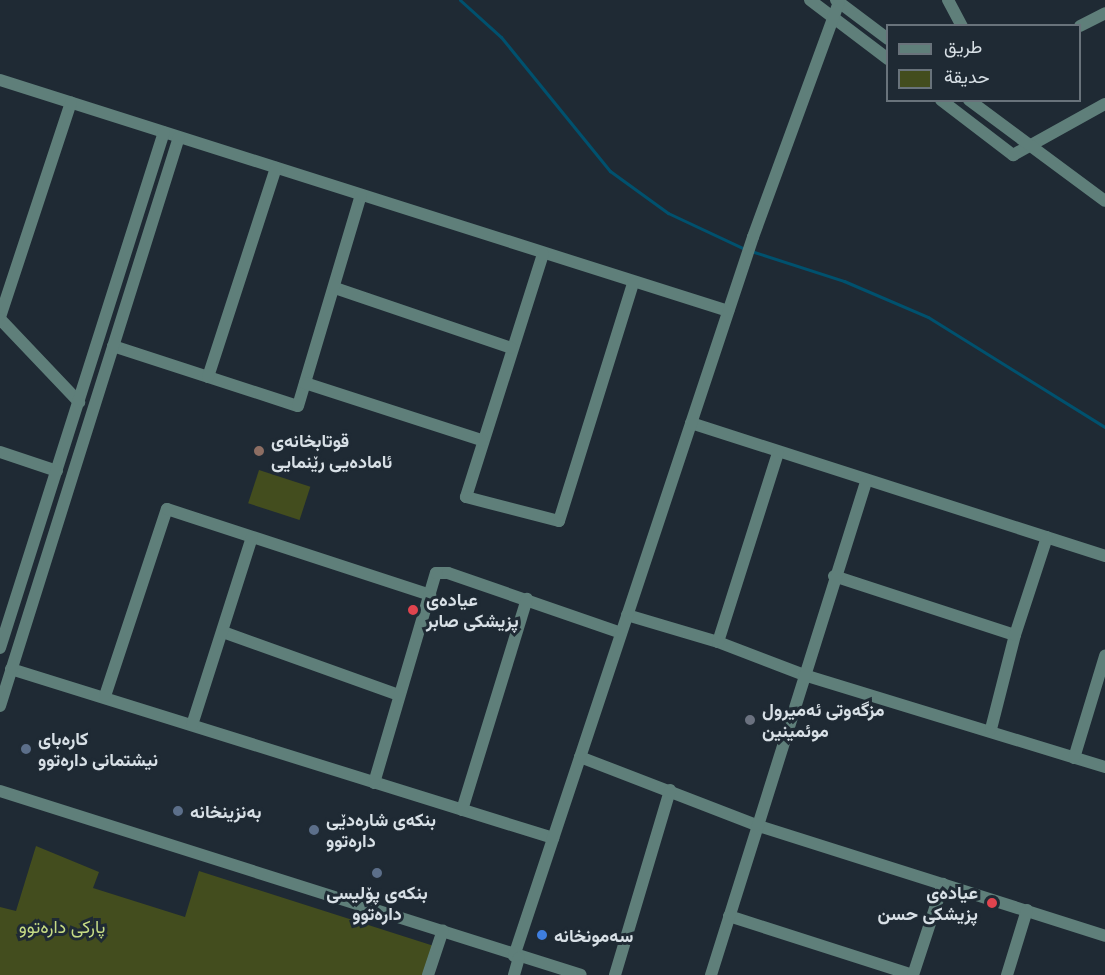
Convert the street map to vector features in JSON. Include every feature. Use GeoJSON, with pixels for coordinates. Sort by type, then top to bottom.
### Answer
{"type":"FeatureCollection","features":[{"type":"Feature","properties":{"kind":"street"},"geometry":{"type":"LineString","coordinates":[[810,0],[886,58]]}},
{"type":"Feature","properties":{"kind":"street"},"geometry":{"type":"LineString","coordinates":[[514,975],[517,957],[553,838],[753,237],[833,18],[837,1],[886,38]]}},
{"type":"Feature","properties":{"kind":"street"},"geometry":{"type":"LineString","coordinates":[[952,2],[961,24]]}},
{"type":"Feature","properties":{"kind":"street"},"geometry":{"type":"LineString","coordinates":[[1081,25],[1105,13]]}},
{"type":"Feature","properties":{"kind":"street"},"geometry":{"type":"LineString","coordinates":[[0,80],[633,283],[728,311]]}},
{"type":"Feature","properties":{"kind":"street"},"geometry":{"type":"LineString","coordinates":[[71,102],[0,318],[79,402]]}},
{"type":"Feature","properties":{"kind":"street"},"geometry":{"type":"LineString","coordinates":[[945,102],[1012,155],[1105,104]]}},
{"type":"Feature","properties":{"kind":"street"},"geometry":{"type":"LineString","coordinates":[[971,102],[1105,201]]}},
{"type":"Feature","properties":{"kind":"street"},"geometry":{"type":"LineString","coordinates":[[986,114],[989,102]]}},
{"type":"Feature","properties":{"kind":"street"},"geometry":{"type":"LineString","coordinates":[[0,648],[164,132]]}},
{"type":"Feature","properties":{"kind":"street"},"geometry":{"type":"LineString","coordinates":[[0,706],[179,137]]}},
{"type":"Feature","properties":{"kind":"street"},"geometry":{"type":"LineString","coordinates":[[208,377],[276,168]]}},
{"type":"Feature","properties":{"kind":"street"},"geometry":{"type":"LineString","coordinates":[[113,346],[298,405],[361,195]]}},
{"type":"Feature","properties":{"kind":"street"},"geometry":{"type":"LineString","coordinates":[[543,254],[511,348],[466,497],[560,521],[633,283]]}},
{"type":"Feature","properties":{"kind":"street"},"geometry":{"type":"LineString","coordinates":[[334,288],[511,348]]}},
{"type":"Feature","properties":{"kind":"street"},"geometry":{"type":"LineString","coordinates":[[305,383],[483,440]]}},
{"type":"Feature","properties":{"kind":"street"},"geometry":{"type":"LineString","coordinates":[[691,423],[866,482],[1105,556]]}},
{"type":"Feature","properties":{"kind":"street"},"geometry":{"type":"LineString","coordinates":[[0,452],[57,471]]}},
{"type":"Feature","properties":{"kind":"street"},"geometry":{"type":"LineString","coordinates":[[718,642],[778,453]]}},
{"type":"Feature","properties":{"kind":"street"},"geometry":{"type":"LineString","coordinates":[[711,975],[759,826],[834,576],[866,482]]}},
{"type":"Feature","properties":{"kind":"street"},"geometry":{"type":"LineString","coordinates":[[105,696],[167,509],[430,595]]}},
{"type":"Feature","properties":{"kind":"street"},"geometry":{"type":"LineString","coordinates":[[192,725],[252,537]]}},
{"type":"Feature","properties":{"kind":"street"},"geometry":{"type":"LineString","coordinates":[[991,729],[1015,635],[1047,537]]}},
{"type":"Feature","properties":{"kind":"street"},"geometry":{"type":"LineString","coordinates":[[374,783],[436,573],[448,573],[621,633]]}},
{"type":"Feature","properties":{"kind":"street"},"geometry":{"type":"LineString","coordinates":[[834,576],[1015,635]]}},
{"type":"Feature","properties":{"kind":"street"},"geometry":{"type":"LineString","coordinates":[[462,810],[527,599]]}},
{"type":"Feature","properties":{"kind":"street"},"geometry":{"type":"LineString","coordinates":[[627,615],[718,642],[804,675],[991,729],[1105,767]]}},
{"type":"Feature","properties":{"kind":"street"},"geometry":{"type":"LineString","coordinates":[[223,632],[399,694]]}},
{"type":"Feature","properties":{"kind":"street"},"geometry":{"type":"LineString","coordinates":[[1074,758],[1105,656]]}},
{"type":"Feature","properties":{"kind":"street"},"geometry":{"type":"LineString","coordinates":[[11,669],[105,696],[553,838]]}},
{"type":"Feature","properties":{"kind":"street"},"geometry":{"type":"LineString","coordinates":[[580,757],[759,826],[1105,936]]}},
{"type":"Feature","properties":{"kind":"street"},"geometry":{"type":"LineString","coordinates":[[615,975],[670,790]]}},
{"type":"Feature","properties":{"kind":"street"},"geometry":{"type":"LineString","coordinates":[[0,792],[443,930],[517,957],[581,975]]}},
{"type":"Feature","properties":{"kind":"street"},"geometry":{"type":"LineString","coordinates":[[729,916],[913,975],[944,884]]}},
{"type":"Feature","properties":{"kind":"street"},"geometry":{"type":"LineString","coordinates":[[1007,975],[1028,910]]}},
{"type":"Feature","properties":{"kind":"street"},"geometry":{"type":"LineString","coordinates":[[428,975],[443,930]]}},
{"type":"Feature","properties":{"kind":"green space"},"geometry":{"type":"Polygon","coordinates":[[[259,470],[310,487],[300,520],[248,503],[259,470]]]}},
{"type":"Feature","properties":{"kind":"green space","name":"پارکی دارەتوو"},"geometry":{"type":"Polygon","coordinates":[[[36,846],[99,872],[93,888],[185,917],[199,871],[434,946],[423,975],[0,975],[0,907],[16,911],[36,846]]]}},
{"type":"Feature","properties":{"kind":"waterway"},"geometry":{"type":"LineString","coordinates":[[460,0],[501,37],[610,171],[668,213],[745,249]]}},
{"type":"Feature","properties":{"kind":"waterway"},"geometry":{"type":"LineString","coordinates":[[751,251],[844,281],[928,317],[1105,427]]}},
{"type":"Feature","properties":{"kind":"place","name":"قوتابخانەی ئامادەیی رێنمایی"},"geometry":{"type":"Point","coordinates":[259,451]}},
{"type":"Feature","properties":{"kind":"place","name":"عیادەی پزیشکی صابر"},"geometry":{"type":"Point","coordinates":[413,610]}},
{"type":"Feature","properties":{"kind":"place","name":"مزگەوتی ئەمیرول موئمینین"},"geometry":{"type":"Point","coordinates":[750,720]}},
{"type":"Feature","properties":{"kind":"place","name":"کارەبای نیشتمانی دارەتوو"},"geometry":{"type":"Point","coordinates":[26,749]}},
{"type":"Feature","properties":{"kind":"place","name":"بەنزینخانە"},"geometry":{"type":"Point","coordinates":[178,811]}},
{"type":"Feature","properties":{"kind":"place","name":"بنکەی شارەدێی دارەتوو"},"geometry":{"type":"Point","coordinates":[314,830]}},
{"type":"Feature","properties":{"kind":"place","name":"بنکەی پۆلیسی دارەتوو"},"geometry":{"type":"Point","coordinates":[377,873]}},
{"type":"Feature","properties":{"kind":"place","name":"عیادەی پزیشکی حسن"},"geometry":{"type":"Point","coordinates":[992,903]}},
{"type":"Feature","properties":{"kind":"place","name":"سەمونخانە"},"geometry":{"type":"Point","coordinates":[542,935]}}]}
